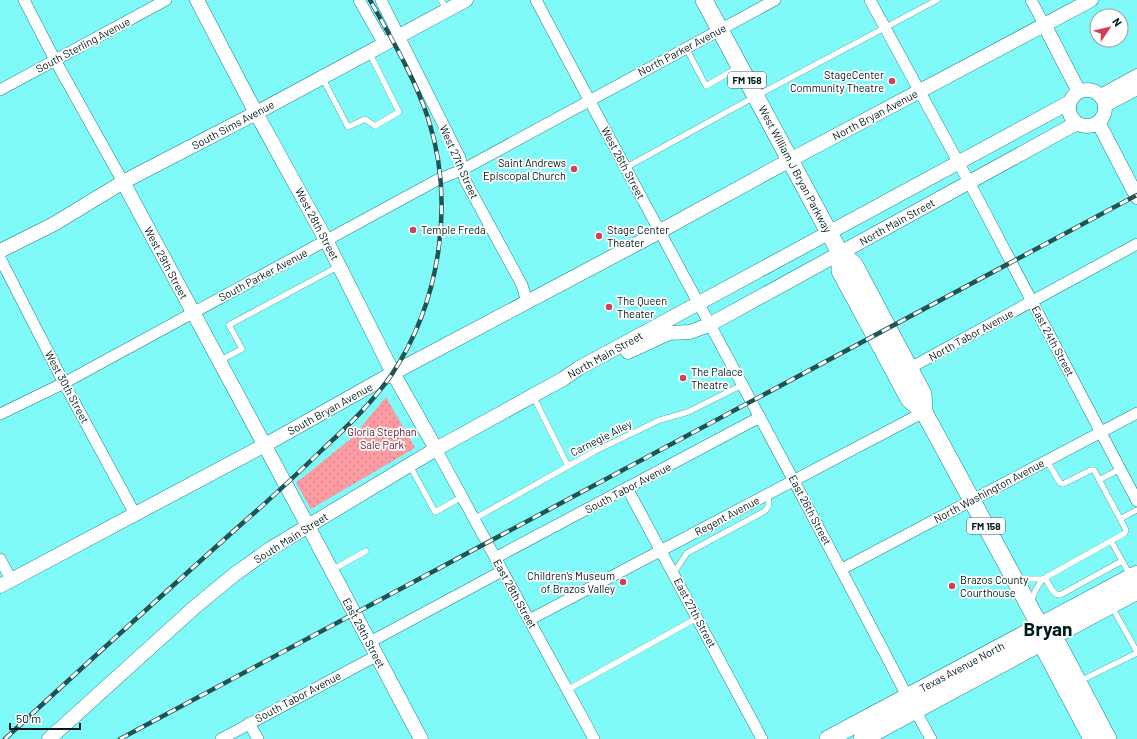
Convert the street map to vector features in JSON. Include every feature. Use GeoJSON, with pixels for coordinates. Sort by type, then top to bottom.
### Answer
{"type":"FeatureCollection","features":[{"type":"Feature","properties":{"kind":"main road","name":"West William J Bryan Parkway"},"geometry":{"type":"LineString","coordinates":[[704,0],[840,253]]}},
{"type":"Feature","properties":{"kind":"main road","name":"FM 158"},"geometry":{"type":"LineString","coordinates":[[840,253],[854,264],[910,368],[923,394],[924,412]]}},
{"type":"Feature","properties":{"kind":"main road","name":"FM 158"},"geometry":{"type":"LineString","coordinates":[[840,253],[840,271],[909,399],[924,412],[1044,633],[1059,646],[1108,739]]}},
{"type":"Feature","properties":{"kind":"main road","name":"Texas Avenue North"},"geometry":{"type":"LineString","coordinates":[[1044,633],[1111,605],[1135,581]]}},
{"type":"Feature","properties":{"kind":"main road","name":"Texas Avenue North"},"geometry":{"type":"LineString","coordinates":[[828,739],[857,733],[1044,633],[1135,581]]}},
{"type":"Feature","properties":{"kind":"main road","name":"FM 158"},"geometry":{"type":"LineString","coordinates":[[1044,633],[1046,652],[1092,739]]}},
{"type":"Feature","properties":{"kind":"street","name":"West 29th Street"},"geometry":{"type":"LineString","coordinates":[[24,0],[55,60],[123,182],[308,526]]}},
{"type":"Feature","properties":{"kind":"street","name":"South Sterling Avenue"},"geometry":{"type":"LineString","coordinates":[[0,90],[166,0]]}},
{"type":"Feature","properties":{"kind":"street","name":"West 28th Street"},"geometry":{"type":"LineString","coordinates":[[197,0],[256,113],[326,240],[393,373],[436,450]]}},
{"type":"Feature","properties":{"kind":"street"},"geometry":{"type":"LineString","coordinates":[[359,0],[384,44]]}},
{"type":"Feature","properties":{"kind":"street","name":"West 27th Street"},"geometry":{"type":"LineString","coordinates":[[381,0],[460,158],[465,180],[522,285],[527,302]]}},
{"type":"Feature","properties":{"kind":"street","name":"South Sims Avenue"},"geometry":{"type":"LineString","coordinates":[[0,251],[54,224],[123,182],[399,37],[444,5],[466,0]]}},
{"type":"Feature","properties":{"kind":"street","name":"West 26th Street"},"geometry":{"type":"LineString","coordinates":[[536,0],[709,325]]}},
{"type":"Feature","properties":{"kind":"street","name":"North Parker Avenue"},"geometry":{"type":"LineString","coordinates":[[589,100],[775,0]]}},
{"type":"Feature","properties":{"kind":"street","name":"East 24th Street"},"geometry":{"type":"LineString","coordinates":[[870,0],[969,182],[1137,501]]}},
{"type":"Feature","properties":{"kind":"street"},"geometry":{"type":"LineString","coordinates":[[1031,0],[1044,24],[1075,97]]}},
{"type":"Feature","properties":{"kind":"street","name":"North Bryan Avenue"},"geometry":{"type":"LineString","coordinates":[[660,232],[790,160],[1091,0]]}},
{"type":"Feature","properties":{"kind":"street"},"geometry":{"type":"LineString","coordinates":[[1103,100],[1137,76]]}},
{"type":"Feature","properties":{"kind":"street"},"geometry":{"type":"LineString","coordinates":[[1103,100],[1137,88]]}},
{"type":"Feature","properties":{"kind":"street"},"geometry":{"type":"LineString","coordinates":[[1085,90],[1091,90],[1103,100],[1104,116],[1091,126],[1077,123],[1070,114],[1075,97],[1085,90]]}},
{"type":"Feature","properties":{"kind":"street","name":"North Main Street"},"geometry":{"type":"LineString","coordinates":[[563,379],[579,368],[958,163],[1075,97]]}},
{"type":"Feature","properties":{"kind":"street","name":"South Parker Avenue"},"geometry":{"type":"LineString","coordinates":[[0,414],[64,383],[439,179],[462,170],[589,100]]}},
{"type":"Feature","properties":{"kind":"street"},"geometry":{"type":"LineString","coordinates":[[1098,122],[1137,197]]}},
{"type":"Feature","properties":{"kind":"street","name":"North Main Street"},"geometry":{"type":"LineString","coordinates":[[563,379],[581,375],[669,332],[690,332],[709,325],[1077,123]]}},
{"type":"Feature","properties":{"kind":"street","name":"South Bryan Avenue"},"geometry":{"type":"LineString","coordinates":[[6,582],[265,445],[393,373],[660,232]]}},
{"type":"Feature","properties":{"kind":"street","name":"North Tabor Avenue"},"geometry":{"type":"LineString","coordinates":[[910,368],[1137,244]]}},
{"type":"Feature","properties":{"kind":"street","name":"West 30th Street"},"geometry":{"type":"LineString","coordinates":[[0,258],[64,383],[135,514]]}},
{"type":"Feature","properties":{"kind":"street","name":"East 26th Street"},"geometry":{"type":"LineString","coordinates":[[709,325],[842,569],[931,739]]}},
{"type":"Feature","properties":{"kind":"street","name":"South Main Street"},"geometry":{"type":"LineString","coordinates":[[49,739],[196,606],[234,574],[270,549],[436,450],[563,379]]}},
{"type":"Feature","properties":{"kind":"street","name":"Regent Avenue"},"geometry":{"type":"LineString","coordinates":[[529,620],[924,412]]}},
{"type":"Feature","properties":{"kind":"street","name":"North Washington Avenue"},"geometry":{"type":"LineString","coordinates":[[842,569],[1137,413]]}},
{"type":"Feature","properties":{"kind":"street","name":"South Tabor Avenue"},"geometry":{"type":"LineString","coordinates":[[495,558],[760,417]]}},
{"type":"Feature","properties":{"kind":"street","name":"East 28th Street"},"geometry":{"type":"LineString","coordinates":[[436,450],[594,739]]}},
{"type":"Feature","properties":{"kind":"street","name":"East 27th Street"},"geometry":{"type":"LineString","coordinates":[[627,488],[762,739]]}},
{"type":"Feature","properties":{"kind":"street","name":"East 29th Street"},"geometry":{"type":"LineString","coordinates":[[308,526],[421,739]]}},
{"type":"Feature","properties":{"kind":"street"},"geometry":{"type":"LineString","coordinates":[[0,559],[6,582]]}},
{"type":"Feature","properties":{"kind":"street"},"geometry":{"type":"LineString","coordinates":[[370,642],[502,571]]}},
{"type":"Feature","properties":{"kind":"street","name":"South Tabor Avenue"},"geometry":{"type":"LineString","coordinates":[[221,739],[376,656]]}},
{"type":"Feature","properties":{"kind":"street"},"geometry":{"type":"LineString","coordinates":[[249,724],[258,739]]}},
{"type":"Feature","properties":{"kind":"lane"},"geometry":{"type":"LineString","coordinates":[[625,168],[756,96],[938,0]]}},
{"type":"Feature","properties":{"kind":"lane"},"geometry":{"type":"LineString","coordinates":[[686,48],[706,86],[740,66]]}},
{"type":"Feature","properties":{"kind":"lane"},"geometry":{"type":"LineString","coordinates":[[322,78],[348,127],[365,119],[376,126],[399,112],[369,52]]}},
{"type":"Feature","properties":{"kind":"lane"},"geometry":{"type":"LineString","coordinates":[[219,361],[242,349],[229,325],[339,266]]}},
{"type":"Feature","properties":{"kind":"lane","name":"Carnegie Alley"},"geometry":{"type":"LineString","coordinates":[[474,519],[595,451],[660,420],[688,412],[742,385]]}},
{"type":"Feature","properties":{"kind":"lane"},"geometry":{"type":"LineString","coordinates":[[533,396],[568,466]]}},
{"type":"Feature","properties":{"kind":"lane"},"geometry":{"type":"LineString","coordinates":[[1015,579],[1027,580],[1044,578],[1057,574],[1094,553],[1124,533],[1126,530],[1094,470],[1091,470],[1063,484],[1060,483],[1047,461]]}},
{"type":"Feature","properties":{"kind":"lane"},"geometry":{"type":"LineString","coordinates":[[410,466],[435,512],[462,497]]}},
{"type":"Feature","properties":{"kind":"lane"},"geometry":{"type":"LineString","coordinates":[[1099,480],[1120,469]]}},
{"type":"Feature","properties":{"kind":"lane"},"geometry":{"type":"LineString","coordinates":[[673,574],[687,553],[765,511],[770,503],[766,496]]}},
{"type":"Feature","properties":{"kind":"lane"},"geometry":{"type":"LineString","coordinates":[[1120,519],[1137,510]]}},
{"type":"Feature","properties":{"kind":"lane"},"geometry":{"type":"LineString","coordinates":[[1111,541],[1135,581]]}},
{"type":"Feature","properties":{"kind":"lane"},"geometry":{"type":"LineString","coordinates":[[332,570],[366,551]]}},
{"type":"Feature","properties":{"kind":"lane"},"geometry":{"type":"LineString","coordinates":[[1044,578],[1052,590],[1056,594],[1060,595],[1066,589],[1091,575],[1122,561]]}},
{"type":"Feature","properties":{"kind":"lane"},"geometry":{"type":"LineString","coordinates":[[1030,607],[1036,589],[1044,578]]}},
{"type":"Feature","properties":{"kind":"lane"},"geometry":{"type":"LineString","coordinates":[[1078,682],[1137,652],[1111,605]]}},
{"type":"Feature","properties":{"kind":"lane"},"geometry":{"type":"LineString","coordinates":[[567,690],[697,618]]}},
{"type":"Feature","properties":{"kind":"green space","name":"Gloria Stephan Sale Park"},"geometry":{"type":"Polygon","coordinates":[[[386,397],[415,448],[311,509],[296,483],[353,437],[386,397]]]}},
{"type":"Feature","properties":{"kind":"railway"},"geometry":{"type":"LineString","coordinates":[[5,739],[342,432],[385,384],[409,345],[422,315],[432,283],[438,250],[441,216],[441,183],[436,150],[428,118],[422,102],[402,58],[370,0]]}},
{"type":"Feature","properties":{"kind":"railway"},"geometry":{"type":"LineString","coordinates":[[120,739],[1137,195]]}},
{"type":"Feature","properties":{"kind":"place","name":"StageCenter Community Theatre"},"geometry":{"type":"Point","coordinates":[892,81]}},
{"type":"Feature","properties":{"kind":"place","name":"Saint Andrews Episcopal Church"},"geometry":{"type":"Point","coordinates":[574,169]}},
{"type":"Feature","properties":{"kind":"place","name":"Temple Freda"},"geometry":{"type":"Point","coordinates":[413,230]}},
{"type":"Feature","properties":{"kind":"place","name":"Stage Center Theater"},"geometry":{"type":"Point","coordinates":[599,236]}},
{"type":"Feature","properties":{"kind":"place","name":"The Queen Theater"},"geometry":{"type":"Point","coordinates":[609,307]}},
{"type":"Feature","properties":{"kind":"place","name":"The Palace Theatre"},"geometry":{"type":"Point","coordinates":[683,378]}},
{"type":"Feature","properties":{"kind":"place","name":"Children's Museum of Brazos Valley"},"geometry":{"type":"Point","coordinates":[623,582]}},
{"type":"Feature","properties":{"kind":"place","name":"Brazos County Courthouse"},"geometry":{"type":"Point","coordinates":[952,586]}},
{"type":"Feature","properties":{"kind":"district","name":"Bryan"},"geometry":{"type":"Point","coordinates":[1048,629]}}]}
